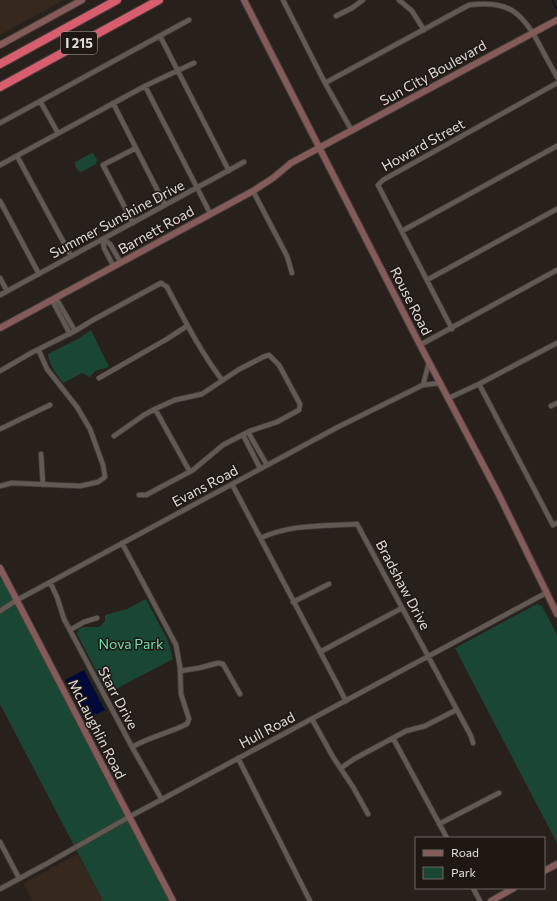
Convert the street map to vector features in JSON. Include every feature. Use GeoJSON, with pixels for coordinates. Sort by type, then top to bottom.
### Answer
{"type":"FeatureCollection","features":[{"type":"Feature","properties":{"kind":"highway","name":"I 215"},"geometry":{"type":"LineString","coordinates":[[0,64],[117,0]]}},
{"type":"Feature","properties":{"kind":"highway","name":"I 215"},"geometry":{"type":"LineString","coordinates":[[0,86],[159,0]]}},
{"type":"Feature","properties":{"kind":"street"},"geometry":{"type":"LineString","coordinates":[[0,44],[82,0]]}},
{"type":"Feature","properties":{"kind":"street","name":"Rouse Road"},"geometry":{"type":"LineString","coordinates":[[244,0],[420,346],[500,495],[557,614]]}},
{"type":"Feature","properties":{"kind":"street"},"geometry":{"type":"LineString","coordinates":[[283,0],[325,83],[352,131]]}},
{"type":"Feature","properties":{"kind":"street"},"geometry":{"type":"LineString","coordinates":[[336,16],[352,8],[363,0]]}},
{"type":"Feature","properties":{"kind":"street"},"geometry":{"type":"LineString","coordinates":[[399,0],[412,11],[424,30]]}},
{"type":"Feature","properties":{"kind":"street"},"geometry":{"type":"LineString","coordinates":[[325,83],[469,5],[490,0],[512,7],[523,17],[557,78]]}},
{"type":"Feature","properties":{"kind":"street"},"geometry":{"type":"LineString","coordinates":[[0,123],[189,20]]}},
{"type":"Feature","properties":{"kind":"street","name":"Sun City Boulevard"},"geometry":{"type":"LineString","coordinates":[[320,148],[557,20]]}},
{"type":"Feature","properties":{"kind":"street"},"geometry":{"type":"LineString","coordinates":[[160,36],[229,171]]}},
{"type":"Feature","properties":{"kind":"street"},"geometry":{"type":"LineString","coordinates":[[0,165],[145,86],[194,62]]}},
{"type":"Feature","properties":{"kind":"street","name":"Howard Street"},"geometry":{"type":"LineString","coordinates":[[452,328],[378,185],[382,180],[557,83]]}},
{"type":"Feature","properties":{"kind":"street"},"geometry":{"type":"LineString","coordinates":[[145,86],[210,213]]}},
{"type":"Feature","properties":{"kind":"street"},"geometry":{"type":"LineString","coordinates":[[40,101],[58,133]]}},
{"type":"Feature","properties":{"kind":"street"},"geometry":{"type":"LineString","coordinates":[[113,104],[165,205]]}},
{"type":"Feature","properties":{"kind":"street"},"geometry":{"type":"LineString","coordinates":[[402,231],[557,146]]}},
{"type":"Feature","properties":{"kind":"street"},"geometry":{"type":"LineString","coordinates":[[133,223],[104,165],[136,148]]}},
{"type":"Feature","properties":{"kind":"street","name":"Barnett Road"},"geometry":{"type":"LineString","coordinates":[[0,328],[253,191],[273,178],[291,163],[320,148]]}},
{"type":"Feature","properties":{"kind":"street"},"geometry":{"type":"LineString","coordinates":[[17,156],[71,256]]}},
{"type":"Feature","properties":{"kind":"street","name":"Summer Sunshine Drive"},"geometry":{"type":"LineString","coordinates":[[0,295],[244,162]]}},
{"type":"Feature","properties":{"kind":"street"},"geometry":{"type":"LineString","coordinates":[[253,191],[287,256],[292,273]]}},
{"type":"Feature","properties":{"kind":"street"},"geometry":{"type":"LineString","coordinates":[[0,201],[39,274]]}},
{"type":"Feature","properties":{"kind":"street"},"geometry":{"type":"LineString","coordinates":[[427,280],[557,209]]}},
{"type":"Feature","properties":{"kind":"street"},"geometry":{"type":"LineString","coordinates":[[103,239],[110,244],[121,263]]}},
{"type":"Feature","properties":{"kind":"street"},"geometry":{"type":"LineString","coordinates":[[103,239],[104,248],[114,267]]}},
{"type":"Feature","properties":{"kind":"street"},"geometry":{"type":"LineString","coordinates":[[420,346],[557,270]]}},
{"type":"Feature","properties":{"kind":"street"},"geometry":{"type":"LineString","coordinates":[[0,278],[7,291]]}},
{"type":"Feature","properties":{"kind":"street"},"geometry":{"type":"LineString","coordinates":[[0,371],[31,353],[73,333],[159,283],[164,284],[167,287],[187,326],[212,367],[222,380]]}},
{"type":"Feature","properties":{"kind":"street"},"geometry":{"type":"LineString","coordinates":[[54,299],[73,333]]}},
{"type":"Feature","properties":{"kind":"street"},"geometry":{"type":"LineString","coordinates":[[99,378],[187,326]]}},
{"type":"Feature","properties":{"kind":"street"},"geometry":{"type":"LineString","coordinates":[[449,398],[557,343]]}},
{"type":"Feature","properties":{"kind":"street"},"geometry":{"type":"LineString","coordinates":[[0,486],[12,483],[80,486],[98,482],[105,477],[103,465],[90,429],[77,407],[47,369],[39,350]]}},
{"type":"Feature","properties":{"kind":"street"},"geometry":{"type":"LineString","coordinates":[[114,436],[155,409],[175,400],[202,394],[250,363],[269,355],[279,365],[300,407],[296,413],[248,432],[223,445],[190,472],[146,495],[139,495]]}},
{"type":"Feature","properties":{"kind":"street"},"geometry":{"type":"LineString","coordinates":[[423,385],[429,362]]}},
{"type":"Feature","properties":{"kind":"street","name":"Evans Road"},"geometry":{"type":"LineString","coordinates":[[0,611],[50,582],[338,427],[423,385],[441,383]]}},
{"type":"Feature","properties":{"kind":"street"},"geometry":{"type":"LineString","coordinates":[[479,384],[553,525],[557,523]]}},
{"type":"Feature","properties":{"kind":"street"},"geometry":{"type":"LineString","coordinates":[[551,406],[557,403]]}},
{"type":"Feature","properties":{"kind":"street"},"geometry":{"type":"LineString","coordinates":[[0,430],[50,405]]}},
{"type":"Feature","properties":{"kind":"street"},"geometry":{"type":"LineString","coordinates":[[155,409],[190,472]]}},
{"type":"Feature","properties":{"kind":"street"},"geometry":{"type":"LineString","coordinates":[[248,432],[266,465]]}},
{"type":"Feature","properties":{"kind":"street"},"geometry":{"type":"LineString","coordinates":[[243,435],[260,468]]}},
{"type":"Feature","properties":{"kind":"street"},"geometry":{"type":"LineString","coordinates":[[42,454],[43,485]]}},
{"type":"Feature","properties":{"kind":"street"},"geometry":{"type":"LineString","coordinates":[[232,484],[346,701]]}},
{"type":"Feature","properties":{"kind":"street","name":"Bradshaw Drive"},"geometry":{"type":"LineString","coordinates":[[261,538],[269,534],[292,529],[357,524],[429,656],[473,743]]}},
{"type":"Feature","properties":{"kind":"street"},"geometry":{"type":"LineString","coordinates":[[122,543],[176,645],[180,671],[181,694],[189,719],[187,724],[139,742],[132,747]]}},
{"type":"Feature","properties":{"kind":"street","name":"McLaughlin Road"},"geometry":{"type":"LineString","coordinates":[[0,568],[172,901]]}},
{"type":"Feature","properties":{"kind":"street","name":"Starr Drive"},"geometry":{"type":"LineString","coordinates":[[50,582],[57,597],[64,619],[162,800]]}},
{"type":"Feature","properties":{"kind":"street"},"geometry":{"type":"LineString","coordinates":[[293,602],[329,584]]}},
{"type":"Feature","properties":{"kind":"street","name":"Hull Road"},"geometry":{"type":"LineString","coordinates":[[0,889],[128,817],[546,593]]}},
{"type":"Feature","properties":{"kind":"street"},"geometry":{"type":"LineString","coordinates":[[320,652],[402,608]]}},
{"type":"Feature","properties":{"kind":"street"},"geometry":{"type":"LineString","coordinates":[[70,630],[84,622],[97,618]]}},
{"type":"Feature","properties":{"kind":"street"},"geometry":{"type":"LineString","coordinates":[[180,671],[218,663],[224,664],[240,694]]}},
{"type":"Feature","properties":{"kind":"street"},"geometry":{"type":"LineString","coordinates":[[341,768],[392,738],[406,731],[425,726],[456,710]]}},
{"type":"Feature","properties":{"kind":"street"},"geometry":{"type":"LineString","coordinates":[[312,719],[368,814]]}},
{"type":"Feature","properties":{"kind":"street"},"geometry":{"type":"LineString","coordinates":[[392,738],[446,837]]}},
{"type":"Feature","properties":{"kind":"street"},"geometry":{"type":"LineString","coordinates":[[238,758],[310,901]]}},
{"type":"Feature","properties":{"kind":"street"},"geometry":{"type":"LineString","coordinates":[[439,824],[498,793]]}},
{"type":"Feature","properties":{"kind":"street"},"geometry":{"type":"LineString","coordinates":[[0,842],[19,878]]}},
{"type":"Feature","properties":{"kind":"street"},"geometry":{"type":"LineString","coordinates":[[545,870],[557,864]]}},
{"type":"Feature","properties":{"kind":"street"},"geometry":{"type":"LineString","coordinates":[[474,889],[480,901]]}},
{"type":"Feature","properties":{"kind":"street"},"geometry":{"type":"LineString","coordinates":[[491,901],[512,889]]}},
{"type":"Feature","properties":{"kind":"shaded area"},"geometry":{"type":"Polygon","coordinates":[[[0,0],[64,0],[0,35],[0,0]]]}},
{"type":"Feature","properties":{"kind":"shaded area"},"geometry":{"type":"Polygon","coordinates":[[[84,670],[105,710],[87,719],[65,680],[84,670]]]}},
{"type":"Feature","properties":{"kind":"shaded area"},"geometry":{"type":"Polygon","coordinates":[[[78,854],[103,901],[33,901],[23,883],[78,854]]]}},
{"type":"Feature","properties":{"kind":"green space"},"geometry":{"type":"Polygon","coordinates":[[[92,153],[97,160],[96,164],[81,172],[78,171],[75,162],[92,153]]]}},
{"type":"Feature","properties":{"kind":"green space"},"geometry":{"type":"Polygon","coordinates":[[[91,330],[109,367],[95,371],[90,377],[82,373],[63,383],[52,366],[48,354],[78,339],[91,330]]]}},
{"type":"Feature","properties":{"kind":"green space"},"geometry":{"type":"Polygon","coordinates":[[[0,575],[169,901],[103,901],[0,704],[0,575]]]}},
{"type":"Feature","properties":{"kind":"green space","name":"Nova Park"},"geometry":{"type":"Polygon","coordinates":[[[146,599],[168,641],[173,659],[108,693],[77,634],[79,629],[83,627],[99,627],[105,621],[105,615],[127,609],[146,599]]]}},
{"type":"Feature","properties":{"kind":"green space"},"geometry":{"type":"Polygon","coordinates":[[[537,604],[542,606],[557,635],[557,843],[455,648],[537,604]]]}},
{"type":"Feature","properties":{"kind":"waterway"},"geometry":{"type":"LineString","coordinates":[[552,0],[557,9]]}}]}
